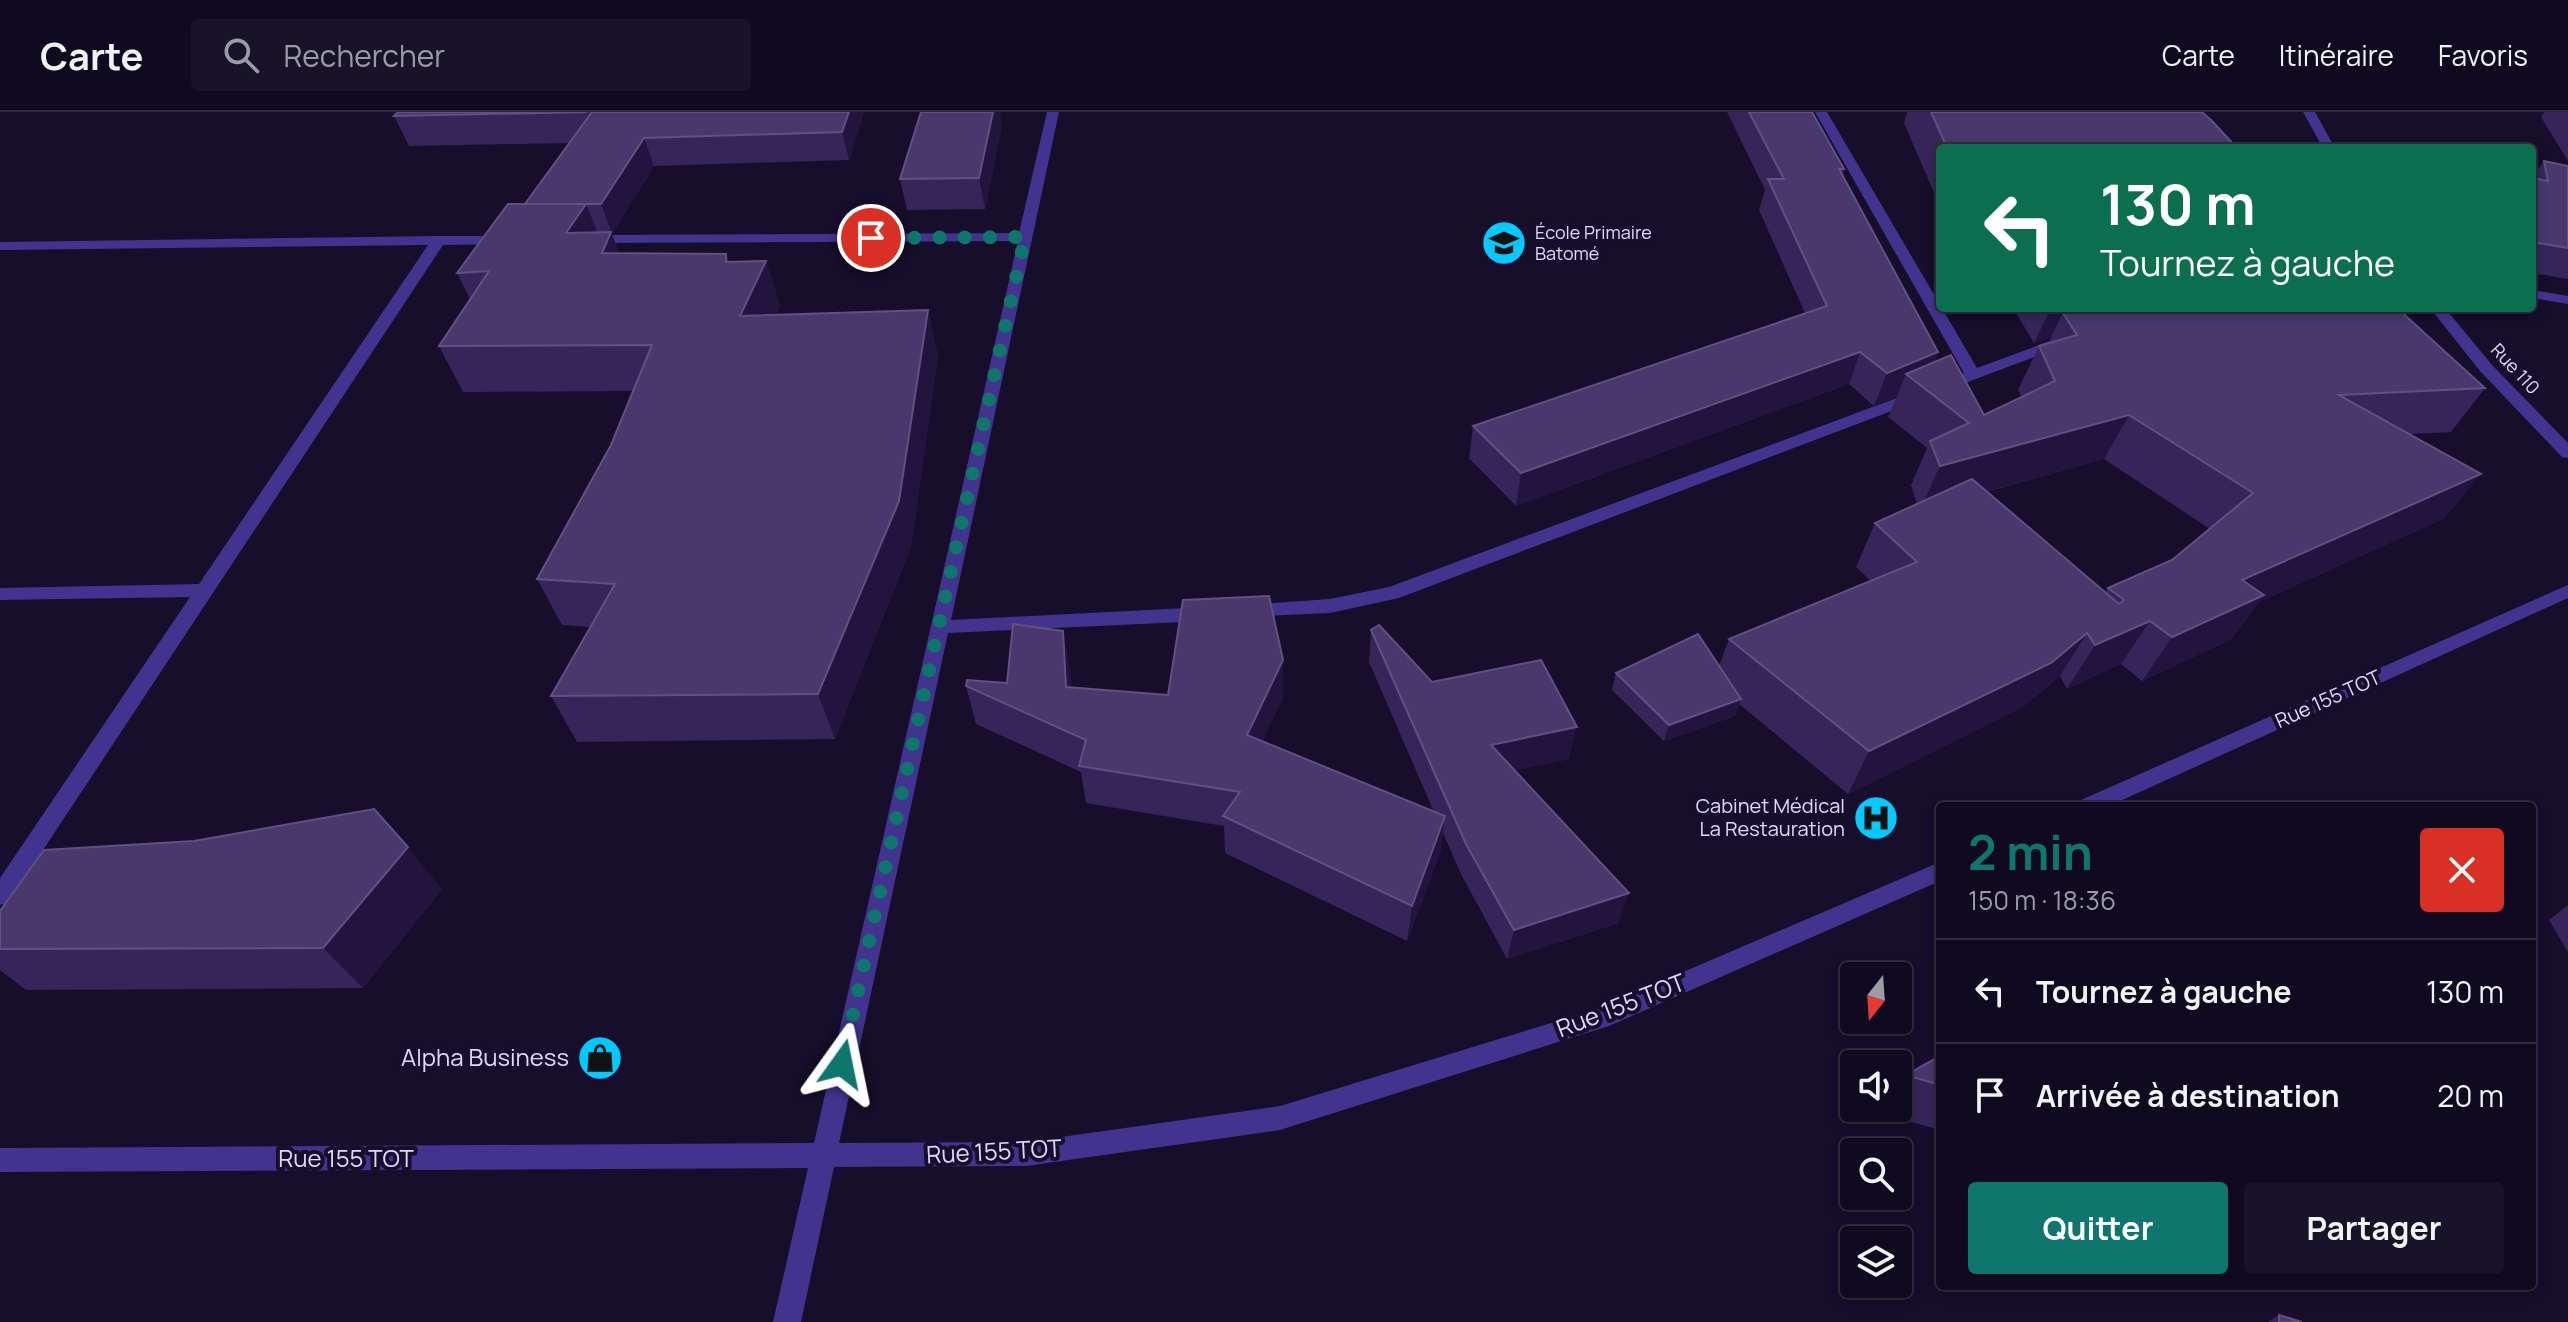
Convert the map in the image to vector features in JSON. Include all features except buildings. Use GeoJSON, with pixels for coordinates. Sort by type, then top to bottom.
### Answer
{"type":"FeatureCollection","features":[{"type":"Feature","properties":{"kind":"street"},"geometry":{"type":"LineString","coordinates":[[787,1322],[1053,112]]}},
{"type":"Feature","properties":{"kind":"street"},"geometry":{"type":"LineString","coordinates":[[1821,112],[1936,311]]}},
{"type":"Feature","properties":{"kind":"street"},"geometry":{"type":"LineString","coordinates":[[2309,112],[2327,144]]}},
{"type":"Feature","properties":{"kind":"street"},"geometry":{"type":"LineString","coordinates":[[566,239],[1025,237]]}},
{"type":"Feature","properties":{"kind":"street"},"geometry":{"type":"LineString","coordinates":[[0,246],[518,239]]}},
{"type":"Feature","properties":{"kind":"street"},"geometry":{"type":"LineString","coordinates":[[0,896],[439,240]]}},
{"type":"Feature","properties":{"kind":"street"},"geometry":{"type":"LineString","coordinates":[[2536,295],[2568,300]]}},
{"type":"Feature","properties":{"kind":"street"},"geometry":{"type":"LineString","coordinates":[[1937,312],[1972,373]]}},
{"type":"Feature","properties":{"kind":"street","name":"Rue 110"},"geometry":{"type":"LineString","coordinates":[[2440,312],[2486,368],[2568,453]]}},
{"type":"Feature","properties":{"kind":"street"},"geometry":{"type":"LineString","coordinates":[[938,627],[1316,607],[1392,593],[1885,410],[1972,373],[2073,338]]}},
{"type":"Feature","properties":{"kind":"street"},"geometry":{"type":"LineString","coordinates":[[0,594],[205,590]]}},
{"type":"Feature","properties":{"kind":"street","name":"Rue 155 TOT"},"geometry":{"type":"LineString","coordinates":[[2097,802],[2568,591]]}},
{"type":"Feature","properties":{"kind":"street","name":"Rue 155 TOT"},"geometry":{"type":"LineString","coordinates":[[0,1160],[1026,1154],[1280,1118],[1601,1018],[1936,873]]}},
{"type":"Feature","properties":{"kind":"place","name":"École Primaire Batomé"},"geometry":{"type":"Point","coordinates":[1504,243]}},
{"type":"Feature","properties":{"kind":"place","name":"Cabinet Médical La Restauration"},"geometry":{"type":"Point","coordinates":[1876,818]}},
{"type":"Feature","properties":{"kind":"place","name":"Alpha Business"},"geometry":{"type":"Point","coordinates":[600,1058]}},
{"type":"Feature","properties":{"kind":"route"},"geometry":{"type":"LineString","coordinates":[[842,1064],[1025,237],[871,238]]}}]}
